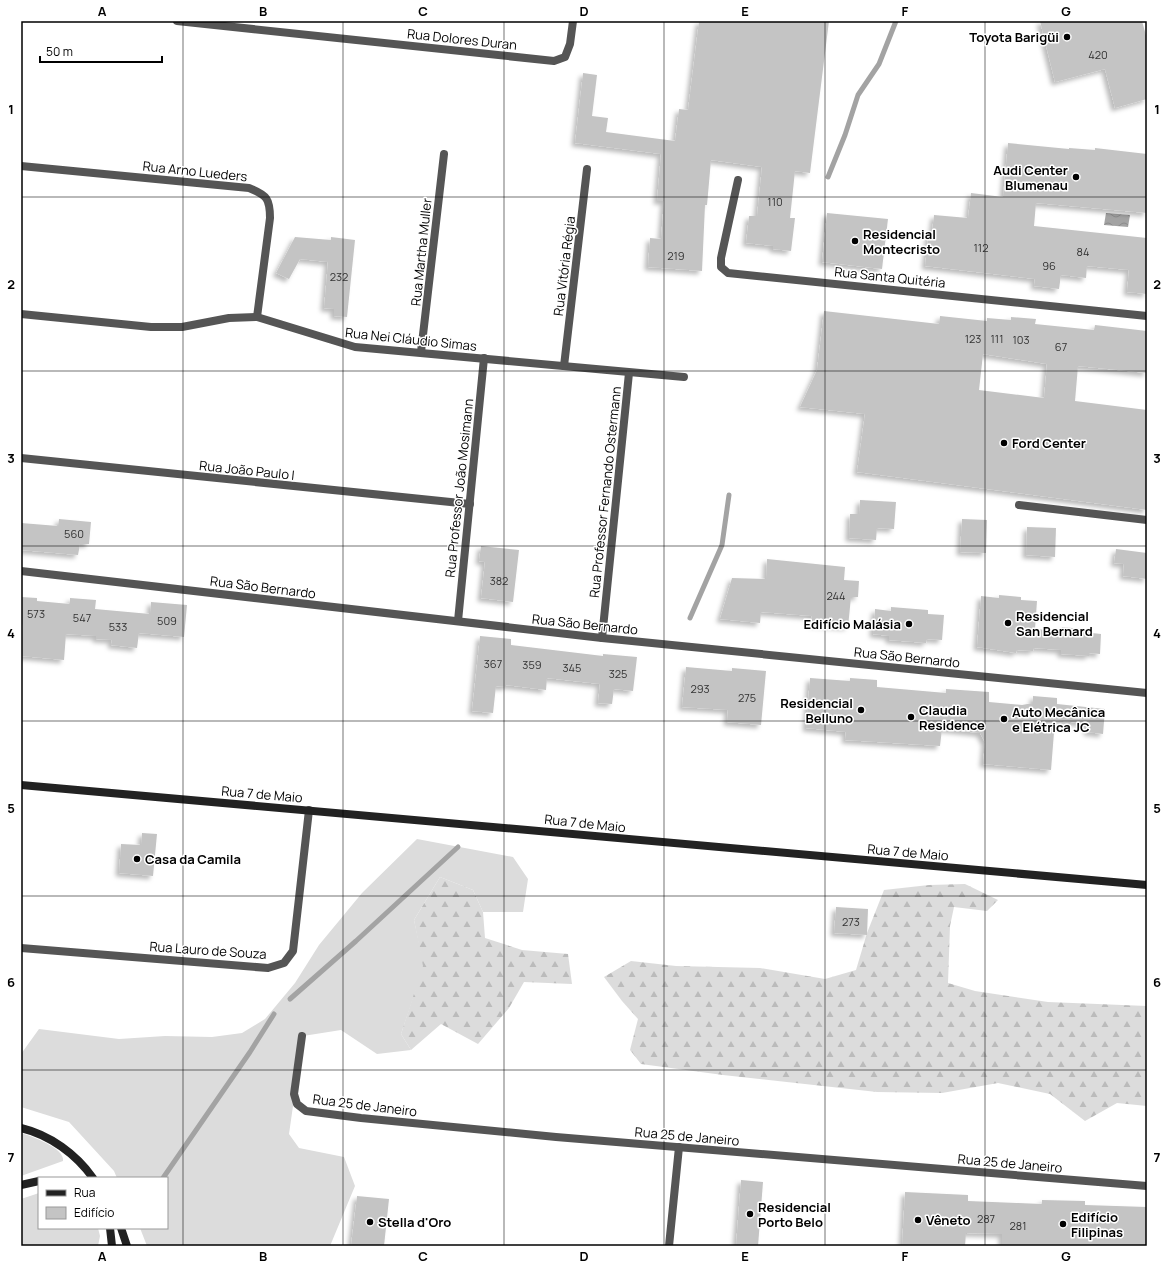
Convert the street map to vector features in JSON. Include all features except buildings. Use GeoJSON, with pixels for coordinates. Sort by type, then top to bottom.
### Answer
{"type":"FeatureCollection","features":[{"type":"Feature","properties":{"kind":"street","name":"Rua Dolores Duran"},"geometry":{"type":"LineString","coordinates":[[177,21],[554,61],[565,57],[570,44],[572,21]]}},
{"type":"Feature","properties":{"kind":"street","name":"Rua Martha Muller"},"geometry":{"type":"LineString","coordinates":[[421,352],[444,154]]}},
{"type":"Feature","properties":{"kind":"street","name":"Rua Arno Lueders"},"geometry":{"type":"LineString","coordinates":[[21,166],[249,188],[260,192],[266,197],[270,205],[270,218],[257,317]]}},
{"type":"Feature","properties":{"kind":"street","name":"Rua Vitória Régia"},"geometry":{"type":"LineString","coordinates":[[564,366],[587,169]]}},
{"type":"Feature","properties":{"kind":"street","name":"Rua Santa Quitéria"},"geometry":{"type":"LineString","coordinates":[[738,180],[721,258],[721,267],[728,273],[1147,316]]}},
{"type":"Feature","properties":{"kind":"street","name":"Rua Nei Cláudio Simas"},"geometry":{"type":"LineString","coordinates":[[21,314],[151,327],[182,327],[229,318],[257,317],[355,347],[684,377]]}},
{"type":"Feature","properties":{"kind":"street","name":"Rua Professor João Mosimann"},"geometry":{"type":"LineString","coordinates":[[458,621],[484,358]]}},
{"type":"Feature","properties":{"kind":"street","name":"Rua Professor Fernando Ostermann"},"geometry":{"type":"LineString","coordinates":[[602,638],[629,373]]}},
{"type":"Feature","properties":{"kind":"street","name":"Rua João Paulo I"},"geometry":{"type":"LineString","coordinates":[[21,458],[470,504]]}},
{"type":"Feature","properties":{"kind":"street"},"geometry":{"type":"LineString","coordinates":[[1019,505],[1147,520]]}},
{"type":"Feature","properties":{"kind":"street","name":"Rua São Bernardo"},"geometry":{"type":"LineString","coordinates":[[21,571],[602,638],[1147,693]]}},
{"type":"Feature","properties":{"kind":"street","name":"Rua 7 de Maio"},"geometry":{"type":"LineString","coordinates":[[21,785],[1147,885]]}},
{"type":"Feature","properties":{"kind":"street","name":"Rua Lauro de Souza"},"geometry":{"type":"LineString","coordinates":[[21,948],[268,968],[284,963],[293,950],[309,810]]}},
{"type":"Feature","properties":{"kind":"street","name":"Rua 25 de Janeiro"},"geometry":{"type":"LineString","coordinates":[[302,1036],[294,1094],[297,1104],[306,1111],[360,1118],[679,1147],[1147,1186]]}},
{"type":"Feature","properties":{"kind":"street"},"geometry":{"type":"LineString","coordinates":[[21,1128],[33,1131],[53,1140],[70,1153],[92,1177]]}},
{"type":"Feature","properties":{"kind":"street"},"geometry":{"type":"LineString","coordinates":[[669,1246],[679,1147]]}},
{"type":"Feature","properties":{"kind":"street"},"geometry":{"type":"LineString","coordinates":[[21,1185],[38,1181]]}},
{"type":"Feature","properties":{"kind":"street"},"geometry":{"type":"LineString","coordinates":[[110,1229],[112,1246]]}},
{"type":"Feature","properties":{"kind":"street"},"geometry":{"type":"LineString","coordinates":[[121,1229],[127,1246]]}},
{"type":"Feature","properties":{"kind":"green space"},"geometry":{"type":"Polygon","coordinates":[[[417,839],[513,857],[528,879],[523,912],[483,912],[473,890],[440,877],[414,920],[424,966],[401,1034],[411,1050],[377,1054],[341,1030],[303,1036],[289,1134],[299,1148],[344,1157],[355,1186],[330,1246],[147,1246],[140,1229],[168,1229],[168,1177],[117,1177],[114,1171],[69,1122],[21,1107],[21,1054],[39,1029],[119,1039],[165,1036],[212,1037],[242,1033],[265,1019],[295,983],[319,945],[362,893],[417,839]]]}},
{"type":"Feature","properties":{"kind":"green space"},"geometry":{"type":"Polygon","coordinates":[[[440,877],[473,890],[483,912],[485,938],[522,950],[568,954],[572,984],[524,982],[509,1008],[478,1044],[441,1024],[411,1050],[401,1034],[423,966],[414,920],[440,877]]]}},
{"type":"Feature","properties":{"kind":"green space"},"geometry":{"type":"Polygon","coordinates":[[[965,884],[998,900],[987,911],[954,907],[950,926],[948,983],[975,991],[1048,1002],[1147,1006],[1147,1106],[1117,1103],[1085,1121],[1050,1094],[998,1083],[942,1093],[877,1092],[723,1075],[641,1064],[630,1050],[638,1019],[604,977],[631,961],[676,966],[760,968],[825,979],[856,970],[867,933],[884,890],[929,885],[965,884]]]}},
{"type":"Feature","properties":{"kind":"green space"},"geometry":{"type":"Polygon","coordinates":[[[21,1133],[53,1147],[62,1156],[63,1161],[21,1176],[21,1133]]]}},
{"type":"Feature","properties":{"kind":"green space"},"geometry":{"type":"Polygon","coordinates":[[[38,1193],[38,1229],[98,1229],[100,1236],[98,1246],[21,1246],[21,1199],[38,1193]]]}},
{"type":"Feature","properties":{"kind":"water"},"geometry":{"type":"Polygon","coordinates":[[[1106,213],[1130,215],[1128,227],[1104,225],[1106,213]]]}},
{"type":"Feature","properties":{"kind":"waterway"},"geometry":{"type":"LineString","coordinates":[[828,177],[845,135],[858,95],[879,64],[896,21]]}},
{"type":"Feature","properties":{"kind":"waterway"},"geometry":{"type":"LineString","coordinates":[[690,618],[722,545],[729,495]]}},
{"type":"Feature","properties":{"kind":"waterway"},"geometry":{"type":"LineString","coordinates":[[290,999],[356,941],[458,847]]}},
{"type":"Feature","properties":{"kind":"waterway"},"geometry":{"type":"LineString","coordinates":[[164,1177],[250,1052],[274,1014]]}},
{"type":"Feature","properties":{"kind":"place","name":"Toyota Barigüi"},"geometry":{"type":"Point","coordinates":[1067,37]}},
{"type":"Feature","properties":{"kind":"place","name":"Audi Center Blumenau"},"geometry":{"type":"Point","coordinates":[1076,177]}},
{"type":"Feature","properties":{"kind":"place","name":"Residencial Montecristo"},"geometry":{"type":"Point","coordinates":[855,241]}},
{"type":"Feature","properties":{"kind":"place","name":"Ford Center"},"geometry":{"type":"Point","coordinates":[1004,443]}},
{"type":"Feature","properties":{"kind":"place","name":"Residencial San Bernard"},"geometry":{"type":"Point","coordinates":[1008,623]}},
{"type":"Feature","properties":{"kind":"place","name":"Edifício Malásia"},"geometry":{"type":"Point","coordinates":[909,624]}},
{"type":"Feature","properties":{"kind":"place","name":"Residencial Belluno"},"geometry":{"type":"Point","coordinates":[861,710]}},
{"type":"Feature","properties":{"kind":"place","name":"Claudia Residence"},"geometry":{"type":"Point","coordinates":[911,717]}},
{"type":"Feature","properties":{"kind":"place","name":"Auto Mecânica e Elétrica JC"},"geometry":{"type":"Point","coordinates":[1004,719]}},
{"type":"Feature","properties":{"kind":"place","name":"Casa da Camila"},"geometry":{"type":"Point","coordinates":[137,859]}},
{"type":"Feature","properties":{"kind":"place","name":"Residencial Porto Belo"},"geometry":{"type":"Point","coordinates":[750,1214]}},
{"type":"Feature","properties":{"kind":"place","name":"Vêneto"},"geometry":{"type":"Point","coordinates":[918,1220]}},
{"type":"Feature","properties":{"kind":"place","name":"Stella d'Oro"},"geometry":{"type":"Point","coordinates":[370,1222]}},
{"type":"Feature","properties":{"kind":"place","name":"Edifício Filipinas"},"geometry":{"type":"Point","coordinates":[1063,1224]}}]}
